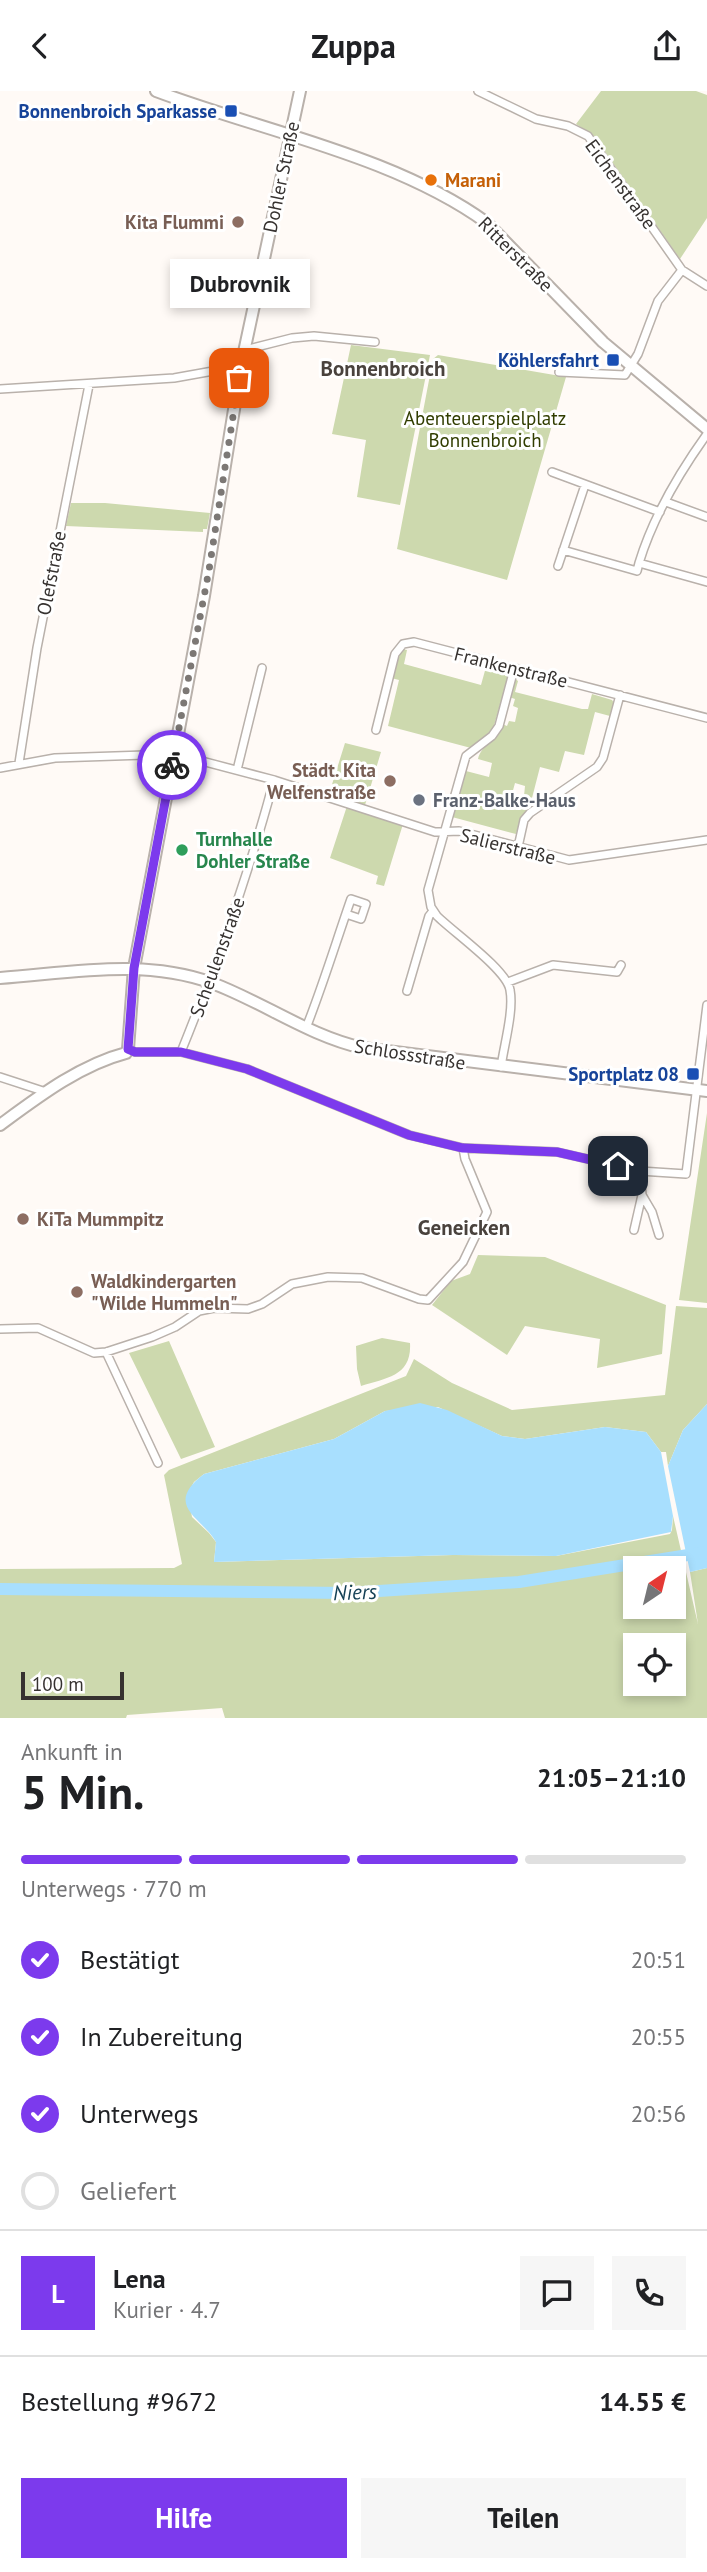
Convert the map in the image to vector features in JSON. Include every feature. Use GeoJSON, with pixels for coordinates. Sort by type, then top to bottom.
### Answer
{"type":"FeatureCollection","features":[{"type":"Feature","properties":{"kind":"main road","name":"Ritterstraße"},"geometry":{"type":"LineString","coordinates":[[156,91],[229,117],[290,134],[374,165],[466,207],[487,223],[603,342],[707,432]]}},
{"type":"Feature","properties":{"kind":"main road","name":"Dohler Straße"},"geometry":{"type":"LineString","coordinates":[[128,1049],[134,968],[209,570],[241,366],[300,91]]}},
{"type":"Feature","properties":{"kind":"main road","name":"Schlossstraße"},"geometry":{"type":"LineString","coordinates":[[0,978],[134,968],[179,974],[209,982],[306,1028],[363,1048],[702,1091]]}},
{"type":"Feature","properties":{"kind":"main road"},"geometry":{"type":"LineString","coordinates":[[0,1125],[46,1092],[109,1058],[126,1053],[128,1049]]}},
{"type":"Feature","properties":{"kind":"street","name":"Eichenstraße"},"geometry":{"type":"LineString","coordinates":[[478,91],[536,119],[568,126],[588,136],[682,270],[707,286]]}},
{"type":"Feature","properties":{"kind":"street"},"geometry":{"type":"LineString","coordinates":[[559,372],[625,375],[632,367],[658,301],[682,270]]}},
{"type":"Feature","properties":{"kind":"street"},"geometry":{"type":"LineString","coordinates":[[245,350],[292,338],[314,336],[375,342]]}},
{"type":"Feature","properties":{"kind":"street"},"geometry":{"type":"LineString","coordinates":[[0,389],[174,378],[241,366]]}},
{"type":"Feature","properties":{"kind":"street","name":"Olefstraße"},"geometry":{"type":"LineString","coordinates":[[19,763],[37,648],[89,384]]}},
{"type":"Feature","properties":{"kind":"street"},"geometry":{"type":"LineString","coordinates":[[563,550],[637,571],[647,537],[707,432]]}},
{"type":"Feature","properties":{"kind":"street"},"geometry":{"type":"LineString","coordinates":[[552,472],[660,512]]}},
{"type":"Feature","properties":{"kind":"street"},"geometry":{"type":"LineString","coordinates":[[558,566],[585,485]]}},
{"type":"Feature","properties":{"kind":"street"},"geometry":{"type":"LineString","coordinates":[[666,502],[707,517]]}},
{"type":"Feature","properties":{"kind":"street"},"geometry":{"type":"LineString","coordinates":[[639,563],[707,582]]}},
{"type":"Feature","properties":{"kind":"street","name":"Frankenstraße"},"geometry":{"type":"LineString","coordinates":[[376,730],[395,653],[403,644],[414,642],[707,718]]}},
{"type":"Feature","properties":{"kind":"street"},"geometry":{"type":"LineString","coordinates":[[237,770],[262,667]]}},
{"type":"Feature","properties":{"kind":"street"},"geometry":{"type":"LineString","coordinates":[[501,1067],[510,1003],[508,982],[433,911],[429,902],[428,884],[466,756],[492,736],[499,726],[514,669]]}},
{"type":"Feature","properties":{"kind":"street"},"geometry":{"type":"LineString","coordinates":[[518,846],[524,820],[530,813],[591,772],[603,758],[620,695]]}},
{"type":"Feature","properties":{"kind":"street","name":"Salierstraße"},"geometry":{"type":"LineString","coordinates":[[0,768],[54,758],[174,754],[274,781],[435,832],[459,831],[569,860],[707,840]]}},
{"type":"Feature","properties":{"kind":"street","name":"Scheulenstraße"},"geometry":{"type":"LineString","coordinates":[[181,1052],[252,861],[274,781]]}},
{"type":"Feature","properties":{"kind":"street"},"geometry":{"type":"LineString","coordinates":[[407,991],[429,916],[433,911]]}},
{"type":"Feature","properties":{"kind":"street"},"geometry":{"type":"LineString","coordinates":[[306,1028],[346,914]]}},
{"type":"Feature","properties":{"kind":"street"},"geometry":{"type":"LineString","coordinates":[[508,982],[553,965],[604,972],[617,972],[621,965]]}},
{"type":"Feature","properties":{"kind":"street"},"geometry":{"type":"LineString","coordinates":[[128,1049],[135,1052],[181,1052],[247,1069],[409,1135],[463,1148],[557,1152],[640,1171],[686,1174],[702,1091],[707,1005]]}},
{"type":"Feature","properties":{"kind":"street"},"geometry":{"type":"LineString","coordinates":[[0,1077],[46,1092]]}},
{"type":"Feature","properties":{"kind":"street"},"geometry":{"type":"LineString","coordinates":[[0,1329],[38,1328],[94,1353],[106,1352],[152,1337],[175,1327],[199,1311],[214,1308],[248,1309],[262,1304],[292,1284],[328,1277],[362,1278],[428,1300],[463,1262],[487,1212],[465,1160],[463,1148]]}},
{"type":"Feature","properties":{"kind":"street"},"geometry":{"type":"LineString","coordinates":[[634,1230],[642,1195],[640,1171]]}},
{"type":"Feature","properties":{"kind":"street"},"geometry":{"type":"LineString","coordinates":[[642,1195],[652,1212],[659,1235]]}},
{"type":"Feature","properties":{"kind":"street"},"geometry":{"type":"LineString","coordinates":[[106,1352],[158,1462]]}},
{"type":"Feature","properties":{"kind":"green space"},"geometry":{"type":"Polygon","coordinates":[[[601,91],[696,91],[707,95],[707,218],[680,259],[594,136],[576,124],[601,91]]]}},
{"type":"Feature","properties":{"kind":"green space"},"geometry":{"type":"Polygon","coordinates":[[[351,345],[430,355],[400,505],[357,497],[366,440],[332,434],[351,345]]]}},
{"type":"Feature","properties":{"kind":"green space","name":"Abenteuerspielplatz Bonnenbroich"},"geometry":{"type":"Polygon","coordinates":[[[438,355],[566,377],[507,580],[397,549],[433,359],[438,355]]]}},
{"type":"Feature","properties":{"kind":"green space"},"geometry":{"type":"Polygon","coordinates":[[[71,503],[105,503],[210,513],[207,529],[203,529],[203,532],[66,526],[71,503]]]}},
{"type":"Feature","properties":{"kind":"green space"},"geometry":{"type":"Polygon","coordinates":[[[402,649],[407,650],[404,664],[481,685],[486,667],[506,672],[508,677],[493,729],[471,748],[388,726],[399,680],[391,678],[397,656],[402,649]]]}},
{"type":"Feature","properties":{"kind":"green space"},"geometry":{"type":"Polygon","coordinates":[[[514,678],[518,681],[515,692],[582,709],[588,709],[592,694],[614,703],[610,716],[595,712],[584,755],[565,751],[559,772],[540,767],[532,798],[524,796],[525,786],[515,783],[509,805],[527,810],[521,818],[516,834],[452,817],[466,771],[489,777],[492,763],[478,759],[480,754],[502,724],[507,726],[509,721],[515,722],[518,708],[513,706],[515,699],[509,697],[514,678]]]}},
{"type":"Feature","properties":{"kind":"green space"},"geometry":{"type":"Polygon","coordinates":[[[345,743],[381,752],[365,805],[329,794],[345,743]]]}},
{"type":"Feature","properties":{"kind":"green space"},"geometry":{"type":"Polygon","coordinates":[[[347,806],[403,824],[384,886],[376,884],[378,876],[330,858],[347,806]]]}},
{"type":"Feature","properties":{"kind":"green space"},"geometry":{"type":"Polygon","coordinates":[[[707,1113],[707,1303],[679,1300],[707,1113]]]}},
{"type":"Feature","properties":{"kind":"green space"},"geometry":{"type":"Polygon","coordinates":[[[478,1255],[545,1257],[666,1305],[662,1354],[597,1368],[600,1339],[525,1326],[507,1355],[432,1305],[451,1281],[470,1274],[478,1255]]]}},
{"type":"Feature","properties":{"kind":"green space"},"geometry":{"type":"Polygon","coordinates":[[[676,1306],[707,1308],[707,1404],[683,1430],[668,1466],[666,1452],[661,1452],[646,1432],[605,1427],[525,1439],[502,1436],[438,1407],[385,1411],[334,1439],[204,1474],[194,1482],[188,1493],[192,1517],[216,1542],[214,1562],[453,1555],[556,1556],[670,1534],[673,1516],[682,1556],[623,1556],[623,1619],[686,1619],[686,1572],[698,1624],[690,1572],[707,1568],[707,1718],[225,1718],[222,1708],[127,1715],[126,1718],[0,1718],[0,1569],[174,1568],[182,1564],[164,1475],[169,1470],[406,1376],[414,1359],[452,1383],[512,1410],[665,1395],[676,1306]]]}},
{"type":"Feature","properties":{"kind":"green space"},"geometry":{"type":"Polygon","coordinates":[[[382,1338],[410,1343],[407,1363],[388,1378],[361,1386],[356,1346],[382,1338]]]}},
{"type":"Feature","properties":{"kind":"green space"},"geometry":{"type":"Polygon","coordinates":[[[169,1341],[215,1447],[181,1459],[129,1353],[169,1341]]]}},
{"type":"Feature","properties":{"kind":"water"},"geometry":{"type":"Polygon","coordinates":[[[420,1403],[447,1410],[502,1436],[525,1439],[605,1427],[646,1432],[661,1452],[673,1516],[671,1532],[556,1556],[453,1555],[214,1562],[216,1542],[189,1511],[186,1503],[186,1495],[192,1485],[204,1474],[334,1439],[385,1411],[420,1403]]]}},
{"type":"Feature","properties":{"kind":"water"},"geometry":{"type":"Polygon","coordinates":[[[707,1404],[707,1568],[690,1572],[668,1466],[683,1430],[707,1404]]]}},
{"type":"Feature","properties":{"kind":"waterway","name":"Niers"},"geometry":{"type":"LineString","coordinates":[[0,1589],[348,1593],[519,1582],[707,1552]]}},
{"type":"Feature","properties":{"kind":"way so far"},"geometry":{"type":"LineString","coordinates":[[172,765],[209,570],[239,378]]}},
{"type":"Feature","properties":{"kind":"place","name":"Bonnenbroich Sparkasse"},"geometry":{"type":"Point","coordinates":[231,111]}},
{"type":"Feature","properties":{"kind":"place","name":"Marani"},"geometry":{"type":"Point","coordinates":[431,180]}},
{"type":"Feature","properties":{"kind":"place","name":"Kita Flummi"},"geometry":{"type":"Point","coordinates":[238,222]}},
{"type":"Feature","properties":{"kind":"place","name":"Köhlersfahrt"},"geometry":{"type":"Point","coordinates":[613,360]}},
{"type":"Feature","properties":{"kind":"place","name":"Dubrovnik"},"geometry":{"type":"Point","coordinates":[239,378]}},
{"type":"Feature","properties":{"kind":"place","name":"Städt. Kita Welfenstraße"},"geometry":{"type":"Point","coordinates":[390,781]}},
{"type":"Feature","properties":{"kind":"place","name":"Franz-Balke-Haus"},"geometry":{"type":"Point","coordinates":[419,800]}},
{"type":"Feature","properties":{"kind":"place","name":"Turnhalle Dohler Straße"},"geometry":{"type":"Point","coordinates":[182,850]}},
{"type":"Feature","properties":{"kind":"place","name":"Sportplatz 08"},"geometry":{"type":"Point","coordinates":[693,1074]}},
{"type":"Feature","properties":{"kind":"place","name":"KiTa Mummpitz"},"geometry":{"type":"Point","coordinates":[23,1219]}},
{"type":"Feature","properties":{"kind":"place","name":"Waldkindergarten \"Wilde Hummeln\""},"geometry":{"type":"Point","coordinates":[77,1292]}},
{"type":"Feature","properties":{"kind":"district","name":"Bonnenbroich"},"geometry":{"type":"Point","coordinates":[383,368]}},
{"type":"Feature","properties":{"kind":"district","name":"Geneicken"},"geometry":{"type":"Point","coordinates":[464,1227]}},
{"type":"Feature","properties":{"kind":"route"},"geometry":{"type":"LineString","coordinates":[[172,765],[134,968],[128,1049],[135,1052],[181,1052],[212,1058],[281,1081],[366,1118],[435,1142],[463,1148],[557,1152],[618,1166]]}}]}
